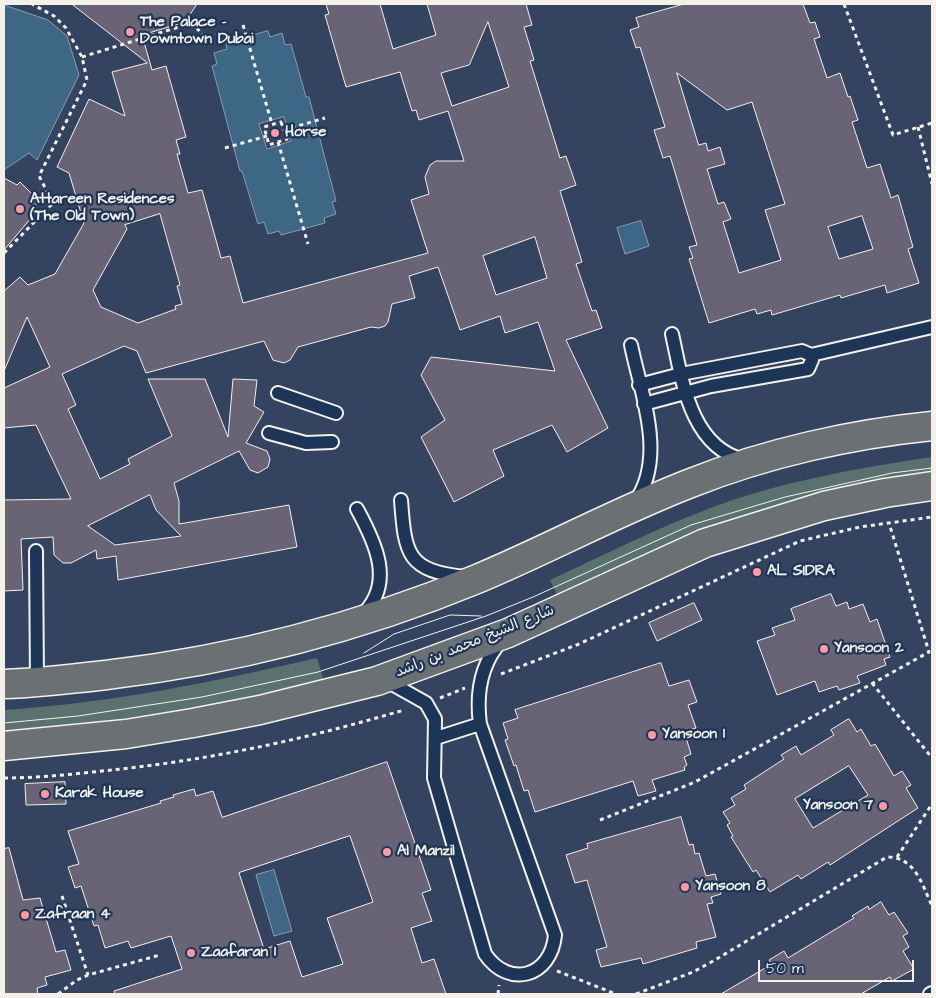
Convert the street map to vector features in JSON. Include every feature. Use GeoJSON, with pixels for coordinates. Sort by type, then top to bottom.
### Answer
{"type":"FeatureCollection","features":[{"type":"Feature","properties":{"kind":"main road"},"geometry":{"type":"LineString","coordinates":[[4,684],[148,670],[202,661],[325,632],[416,603],[478,578],[691,482],[756,462],[860,437],[932,426]]}},
{"type":"Feature","properties":{"kind":"main road","name":"شارع الشيخ محمد بن راشد"},"geometry":{"type":"LineString","coordinates":[[4,746],[126,734],[193,723],[260,710],[376,681],[508,633],[705,543],[764,523],[824,506],[885,493],[932,486]]}},
{"type":"Feature","properties":{"kind":"lane"},"geometry":{"type":"LineString","coordinates":[[639,385],[680,374],[802,351],[811,355],[932,327]]}},
{"type":"Feature","properties":{"kind":"lane"},"geometry":{"type":"LineString","coordinates":[[672,334],[680,374],[697,422],[715,446],[741,459],[756,462]]}},
{"type":"Feature","properties":{"kind":"lane"},"geometry":{"type":"LineString","coordinates":[[630,510],[646,482],[650,466],[649,434],[631,345]]}},
{"type":"Feature","properties":{"kind":"lane"},"geometry":{"type":"LineString","coordinates":[[644,404],[736,380],[808,368],[812,365],[811,355]]}},
{"type":"Feature","properties":{"kind":"lane"},"geometry":{"type":"LineString","coordinates":[[278,393],[336,413]]}},
{"type":"Feature","properties":{"kind":"lane"},"geometry":{"type":"LineString","coordinates":[[269,433],[306,443],[332,442]]}},
{"type":"Feature","properties":{"kind":"lane"},"geometry":{"type":"LineString","coordinates":[[401,500],[407,548],[415,560],[427,570],[441,574],[478,578]]}},
{"type":"Feature","properties":{"kind":"lane"},"geometry":{"type":"LineString","coordinates":[[353,623],[365,612],[374,599],[379,584],[381,568],[378,552],[372,537],[357,509]]}},
{"type":"Feature","properties":{"kind":"lane"},"geometry":{"type":"LineString","coordinates":[[36,551],[37,682]]}},
{"type":"Feature","properties":{"kind":"lane"},"geometry":{"type":"LineString","coordinates":[[376,681],[394,685],[426,703],[435,719],[434,778],[485,954],[491,963],[511,974],[533,972],[543,966],[550,957],[554,946],[554,930],[480,724],[478,708],[482,675],[497,646],[508,633]]}},
{"type":"Feature","properties":{"kind":"lane"},"geometry":{"type":"LineString","coordinates":[[436,738],[480,724]]}},
{"type":"Feature","properties":{"kind":"path"},"geometry":{"type":"LineString","coordinates":[[4,253],[53,203],[39,176],[87,80],[82,57],[66,28],[54,16],[32,4]]}},
{"type":"Feature","properties":{"kind":"path"},"geometry":{"type":"LineString","coordinates":[[844,4],[893,135],[932,123]]}},
{"type":"Feature","properties":{"kind":"path"},"geometry":{"type":"LineString","coordinates":[[243,25],[272,123]]}},
{"type":"Feature","properties":{"kind":"path"},"geometry":{"type":"LineString","coordinates":[[82,57],[185,26],[197,28],[204,37]]}},
{"type":"Feature","properties":{"kind":"path"},"geometry":{"type":"LineString","coordinates":[[286,130],[325,118]]}},
{"type":"Feature","properties":{"kind":"path"},"geometry":{"type":"LineString","coordinates":[[281,122],[286,130],[287,139],[279,144],[269,145],[264,127],[272,123],[281,122]]}},
{"type":"Feature","properties":{"kind":"path"},"geometry":{"type":"LineString","coordinates":[[918,128],[932,184]]}},
{"type":"Feature","properties":{"kind":"path"},"geometry":{"type":"LineString","coordinates":[[225,148],[265,136]]}},
{"type":"Feature","properties":{"kind":"path"},"geometry":{"type":"LineString","coordinates":[[279,144],[308,244]]}},
{"type":"Feature","properties":{"kind":"path"},"geometry":{"type":"LineString","coordinates":[[517,667],[579,644],[800,541],[860,527],[932,517]]}},
{"type":"Feature","properties":{"kind":"path"},"geometry":{"type":"LineString","coordinates":[[600,820],[695,782],[929,652],[889,523]]}},
{"type":"Feature","properties":{"kind":"path"},"geometry":{"type":"LineString","coordinates":[[872,683],[932,758]]}},
{"type":"Feature","properties":{"kind":"path"},"geometry":{"type":"LineString","coordinates":[[4,778],[92,772],[194,760],[289,742],[351,725]]}},
{"type":"Feature","properties":{"kind":"path"},"geometry":{"type":"LineString","coordinates":[[897,857],[932,804]]}},
{"type":"Feature","properties":{"kind":"path"},"geometry":{"type":"LineString","coordinates":[[636,994],[694,972],[758,936],[877,861],[887,857],[897,857],[907,861],[914,869],[932,906]]}},
{"type":"Feature","properties":{"kind":"path"},"geometry":{"type":"LineString","coordinates":[[62,896],[88,975]]}},
{"type":"Feature","properties":{"kind":"path"},"geometry":{"type":"LineString","coordinates":[[58,994],[77,980],[88,975],[160,955]]}},
{"type":"Feature","properties":{"kind":"path"},"geometry":{"type":"LineString","coordinates":[[543,966],[616,994]]}},
{"type":"Feature","properties":{"kind":"green space"},"geometry":{"type":"Polygon","coordinates":[[[932,457],[932,477],[559,599],[550,580],[672,524],[740,498],[821,476],[932,457]]]}},
{"type":"Feature","properties":{"kind":"green space"},"geometry":{"type":"Polygon","coordinates":[[[317,658],[324,682],[165,712],[85,724],[4,732],[4,710],[122,697],[240,675],[317,658]]]}},
{"type":"Feature","properties":{"kind":"water"},"geometry":{"type":"Polygon","coordinates":[[[4,5],[48,20],[67,36],[79,75],[37,160],[29,153],[4,170],[4,5]]]}},
{"type":"Feature","properties":{"kind":"water"},"geometry":{"type":"Polygon","coordinates":[[[268,31],[270,37],[282,33],[285,45],[291,44],[306,97],[309,97],[336,201],[332,202],[336,214],[324,218],[325,223],[281,235],[279,231],[268,234],[264,222],[258,224],[242,171],[240,171],[212,66],[217,64],[214,53],[227,49],[226,43],[268,31]],[[284,117],[259,124],[267,149],[291,141],[284,117]]]}},
{"type":"Feature","properties":{"kind":"water"},"geometry":{"type":"Polygon","coordinates":[[[641,221],[649,246],[625,254],[617,228],[641,221]]]}},
{"type":"Feature","properties":{"kind":"water"},"geometry":{"type":"Polygon","coordinates":[[[274,870],[292,931],[274,936],[256,875],[274,870]]]}},
{"type":"Feature","properties":{"kind":"building"},"geometry":{"type":"Polygon","coordinates":[[[72,4],[197,4],[185,22],[142,35],[152,70],[166,66],[186,137],[176,140],[180,154],[177,154],[188,193],[202,190],[221,258],[230,256],[243,303],[428,253],[411,200],[429,194],[425,177],[430,165],[436,161],[464,161],[448,111],[419,120],[416,110],[412,111],[400,72],[346,87],[325,15],[329,14],[326,4],[380,4],[393,49],[436,35],[427,4],[526,4],[532,25],[524,27],[534,60],[530,61],[560,158],[566,156],[576,185],[560,191],[582,262],[576,264],[592,311],[596,310],[602,328],[566,340],[608,428],[567,452],[552,425],[493,450],[504,476],[454,502],[421,437],[445,420],[421,375],[431,357],[555,371],[538,322],[505,333],[500,316],[460,330],[438,267],[409,276],[415,298],[392,304],[388,322],[385,326],[379,328],[371,327],[298,347],[290,360],[284,363],[273,360],[264,341],[146,373],[137,351],[124,346],[62,374],[76,405],[68,409],[100,479],[130,464],[128,459],[172,436],[148,379],[205,379],[228,437],[233,379],[257,380],[254,406],[264,412],[246,443],[267,451],[270,459],[268,467],[258,473],[250,470],[239,451],[174,483],[179,501],[179,524],[289,505],[297,547],[118,580],[116,556],[97,559],[96,550],[71,563],[63,563],[54,555],[53,537],[21,539],[23,590],[4,591],[4,500],[71,499],[36,425],[4,428],[4,388],[50,367],[27,317],[4,371],[4,291],[20,277],[28,285],[55,274],[84,223],[69,173],[57,167],[89,99],[125,116],[112,72],[147,63],[72,4]],[[488,22],[469,65],[441,73],[452,106],[509,87],[488,22]],[[160,214],[125,225],[127,229],[93,290],[101,307],[138,323],[176,309],[175,306],[182,304],[177,286],[180,285],[160,214]],[[535,237],[483,256],[496,295],[547,278],[535,237]],[[150,495],[88,526],[115,545],[181,536],[156,510],[150,495]]]}},
{"type":"Feature","properties":{"kind":"building"},"geometry":{"type":"Polygon","coordinates":[[[684,4],[803,4],[810,23],[815,22],[820,37],[814,39],[827,78],[840,73],[848,97],[850,96],[858,120],[852,122],[867,168],[880,164],[891,198],[898,195],[913,247],[908,249],[919,283],[887,293],[885,285],[841,298],[840,295],[772,315],[771,310],[757,314],[755,309],[709,323],[689,259],[693,258],[689,247],[697,245],[670,156],[663,158],[654,130],[665,127],[640,47],[636,48],[630,30],[639,27],[636,18],[684,4]],[[677,73],[699,145],[706,143],[708,151],[720,147],[725,164],[707,169],[718,204],[724,202],[731,219],[723,222],[739,273],[781,260],[765,210],[785,204],[752,102],[727,110],[677,73]],[[862,216],[828,227],[839,259],[873,249],[862,216]]]}},
{"type":"Feature","properties":{"kind":"building","name":"Attareen Residences (The Old Town)"},"geometry":{"type":"Polygon","coordinates":[[[4,178],[17,185],[20,182],[39,201],[33,208],[37,211],[4,250],[4,178]]]}},
{"type":"Feature","properties":{"kind":"building","name":"Yansoon 2"},"geometry":{"type":"Polygon","coordinates":[[[831,594],[836,606],[847,602],[849,609],[863,604],[870,622],[877,619],[890,657],[884,659],[886,665],[857,676],[860,683],[839,690],[837,686],[819,692],[815,681],[777,695],[757,641],[775,635],[772,628],[795,620],[791,609],[831,594]]]}},
{"type":"Feature","properties":{"kind":"building"},"geometry":{"type":"Polygon","coordinates":[[[694,603],[702,620],[657,641],[649,623],[694,603]]]}},
{"type":"Feature","properties":{"kind":"building","name":"Yansoon 1"},"geometry":{"type":"Polygon","coordinates":[[[661,663],[669,686],[689,680],[697,702],[688,705],[696,728],[684,731],[691,754],[684,757],[687,765],[684,767],[685,770],[652,780],[656,791],[638,796],[633,781],[535,812],[528,790],[524,791],[516,765],[514,766],[505,740],[508,739],[503,723],[518,718],[515,710],[661,663]]]}},
{"type":"Feature","properties":{"kind":"building","name":"Yansoon 7"},"geometry":{"type":"Polygon","coordinates":[[[849,719],[857,732],[861,729],[871,746],[875,744],[894,776],[902,771],[911,785],[906,788],[918,808],[830,865],[828,862],[801,879],[798,875],[770,892],[756,870],[753,872],[731,837],[733,836],[727,825],[730,823],[723,812],[735,805],[731,798],[746,789],[744,785],[784,759],[781,755],[796,746],[801,755],[834,735],[831,730],[849,719]],[[849,766],[795,799],[813,828],[868,795],[849,766]]]}},
{"type":"Feature","properties":{"kind":"building"},"geometry":{"type":"Polygon","coordinates":[[[387,762],[431,890],[422,893],[432,921],[411,928],[422,963],[434,959],[446,994],[115,994],[114,991],[182,969],[171,936],[131,948],[128,941],[105,948],[98,925],[94,926],[81,886],[75,888],[68,867],[79,864],[68,831],[161,803],[160,801],[174,797],[173,795],[194,789],[196,796],[213,791],[222,817],[387,762]],[[350,836],[239,873],[264,949],[290,941],[302,977],[343,964],[327,918],[373,902],[350,836]]]}},
{"type":"Feature","properties":{"kind":"building","name":"Karak House"},"geometry":{"type":"Polygon","coordinates":[[[65,782],[66,804],[26,805],[25,784],[65,782]]]}},
{"type":"Feature","properties":{"kind":"building","name":"Yansoon 8"},"geometry":{"type":"Polygon","coordinates":[[[681,817],[689,845],[693,844],[695,854],[699,853],[706,876],[715,874],[721,894],[711,897],[713,903],[707,904],[716,937],[696,942],[697,948],[643,964],[641,958],[601,967],[596,950],[607,947],[587,880],[575,883],[566,855],[588,848],[587,844],[681,817]]]}},
{"type":"Feature","properties":{"kind":"building","name":"Zafraan 4"},"geometry":{"type":"Polygon","coordinates":[[[9,848],[23,900],[40,898],[56,952],[65,950],[71,970],[45,977],[47,985],[37,988],[38,994],[4,994],[4,849],[9,848]]]}},
{"type":"Feature","properties":{"kind":"building"},"geometry":{"type":"Polygon","coordinates":[[[881,902],[889,915],[894,912],[908,933],[903,936],[909,947],[903,951],[914,969],[892,981],[890,977],[861,994],[721,994],[772,964],[769,960],[784,951],[788,958],[854,918],[852,916],[868,906],[869,909],[881,902]]]}},
{"type":"Feature","properties":{"kind":"tram line"},"geometry":{"type":"LineString","coordinates":[[4,723],[78,716],[202,697],[318,672],[486,616],[533,597],[691,525],[785,497],[892,473],[932,468]]}},
{"type":"Feature","properties":{"kind":"tram line"},"geometry":{"type":"LineString","coordinates":[[364,653],[394,634],[450,615],[481,616]]}},
{"type":"Feature","properties":{"kind":"place","name":"The Palace - Downtown Dubai"},"geometry":{"type":"Point","coordinates":[130,32]}},
{"type":"Feature","properties":{"kind":"place","name":"Horse"},"geometry":{"type":"Point","coordinates":[275,133]}},
{"type":"Feature","properties":{"kind":"place","name":"Attareen Residences (The Old Town)"},"geometry":{"type":"Point","coordinates":[20,209]}},
{"type":"Feature","properties":{"kind":"place","name":"AL SIDRA"},"geometry":{"type":"Point","coordinates":[757,572]}},
{"type":"Feature","properties":{"kind":"place","name":"Yansoon 2"},"geometry":{"type":"Point","coordinates":[824,649]}},
{"type":"Feature","properties":{"kind":"place","name":"Yansoon 1"},"geometry":{"type":"Point","coordinates":[652,735]}},
{"type":"Feature","properties":{"kind":"place","name":"Karak House"},"geometry":{"type":"Point","coordinates":[45,794]}},
{"type":"Feature","properties":{"kind":"place","name":"Yansoon 7"},"geometry":{"type":"Point","coordinates":[883,806]}},
{"type":"Feature","properties":{"kind":"place","name":"Al Manzil"},"geometry":{"type":"Point","coordinates":[387,852]}},
{"type":"Feature","properties":{"kind":"place","name":"Yansoon 8"},"geometry":{"type":"Point","coordinates":[685,887]}},
{"type":"Feature","properties":{"kind":"place","name":"Zafraan 4"},"geometry":{"type":"Point","coordinates":[25,915]}},
{"type":"Feature","properties":{"kind":"place","name":"Zaafaran 1"},"geometry":{"type":"Point","coordinates":[191,953]}}]}
